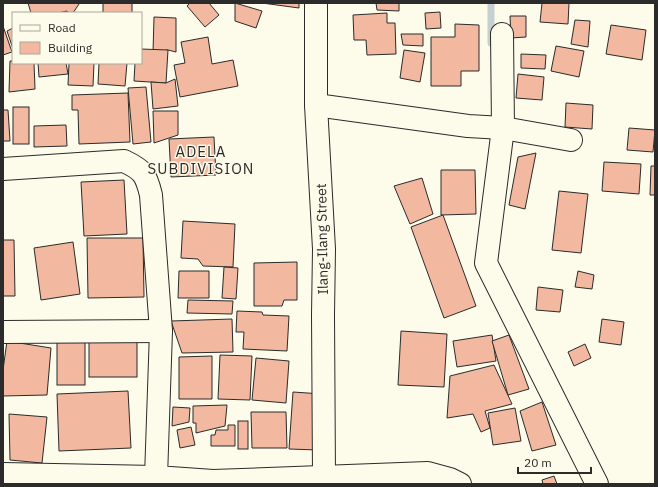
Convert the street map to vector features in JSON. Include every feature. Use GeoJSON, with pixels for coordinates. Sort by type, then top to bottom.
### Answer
{"type":"FeatureCollection","features":[{"type":"Feature","properties":{"kind":"street","name":"Ilang-Ilang Street"},"geometry":{"type":"LineString","coordinates":[[316,3],[316,105],[324,249],[324,476]]}},
{"type":"Feature","properties":{"kind":"street"},"geometry":{"type":"LineString","coordinates":[[502,34],[502,128],[486,263],[597,484]]}},
{"type":"Feature","properties":{"kind":"street"},"geometry":{"type":"LineString","coordinates":[[316,105],[468,126],[502,128],[571,140]]}},
{"type":"Feature","properties":{"kind":"street"},"geometry":{"type":"LineString","coordinates":[[3,169],[124,161],[138,168],[147,177],[151,195],[161,331],[156,477]]}},
{"type":"Feature","properties":{"kind":"street"},"geometry":{"type":"LineString","coordinates":[[3,332],[161,331]]}},
{"type":"Feature","properties":{"kind":"street"},"geometry":{"type":"LineString","coordinates":[[3,474],[156,477],[213,481],[428,472],[450,478],[460,484]]}},
{"type":"Feature","properties":{"kind":"building"},"geometry":{"type":"Polygon","coordinates":[[[28,3],[79,3],[74,12],[31,12],[28,3]]]}},
{"type":"Feature","properties":{"kind":"building"},"geometry":{"type":"Polygon","coordinates":[[[103,3],[132,3],[132,12],[103,12],[103,3]]]}},
{"type":"Feature","properties":{"kind":"building"},"geometry":{"type":"Polygon","coordinates":[[[190,3],[209,3],[219,15],[205,27],[187,6],[190,3]]]}},
{"type":"Feature","properties":{"kind":"building"},"geometry":{"type":"Polygon","coordinates":[[[235,3],[262,11],[256,28],[235,21],[235,3]]]}},
{"type":"Feature","properties":{"kind":"building"},"geometry":{"type":"Polygon","coordinates":[[[262,3],[299,3],[299,8],[262,3]]]}},
{"type":"Feature","properties":{"kind":"building"},"geometry":{"type":"Polygon","coordinates":[[[376,3],[399,3],[399,11],[377,10],[376,3]]]}},
{"type":"Feature","properties":{"kind":"building"},"geometry":{"type":"Polygon","coordinates":[[[542,3],[569,3],[568,24],[540,22],[542,3]]]}},
{"type":"Feature","properties":{"kind":"building"},"geometry":{"type":"Polygon","coordinates":[[[440,12],[441,28],[426,29],[425,13],[440,12]]]}},
{"type":"Feature","properties":{"kind":"building"},"geometry":{"type":"Polygon","coordinates":[[[387,13],[387,23],[395,23],[396,54],[367,55],[366,40],[354,40],[353,15],[387,13]]]}},
{"type":"Feature","properties":{"kind":"building"},"geometry":{"type":"Polygon","coordinates":[[[510,16],[526,16],[526,37],[511,38],[510,16]]]}},
{"type":"Feature","properties":{"kind":"building"},"geometry":{"type":"Polygon","coordinates":[[[154,17],[176,18],[176,52],[168,50],[153,52],[154,17]]]}},
{"type":"Feature","properties":{"kind":"building"},"geometry":{"type":"Polygon","coordinates":[[[575,20],[590,21],[588,47],[571,44],[575,20]]]}},
{"type":"Feature","properties":{"kind":"building"},"geometry":{"type":"Polygon","coordinates":[[[455,24],[479,25],[479,71],[461,71],[461,86],[431,86],[431,37],[455,37],[455,24]]]}},
{"type":"Feature","properties":{"kind":"building"},"geometry":{"type":"Polygon","coordinates":[[[611,25],[646,30],[642,60],[606,54],[611,25]]]}},
{"type":"Feature","properties":{"kind":"building"},"geometry":{"type":"Polygon","coordinates":[[[3,26],[12,52],[3,55],[3,26]]]}},
{"type":"Feature","properties":{"kind":"building"},"geometry":{"type":"Polygon","coordinates":[[[12,28],[12,46],[7,31],[12,28]]]}},
{"type":"Feature","properties":{"kind":"building"},"geometry":{"type":"Polygon","coordinates":[[[401,34],[423,34],[423,46],[403,45],[401,34]]]}},
{"type":"Feature","properties":{"kind":"building"},"geometry":{"type":"Polygon","coordinates":[[[208,37],[212,64],[233,60],[238,86],[180,97],[174,65],[185,63],[181,42],[208,37]]]}},
{"type":"Feature","properties":{"kind":"building"},"geometry":{"type":"Polygon","coordinates":[[[556,46],[584,51],[579,77],[551,71],[556,46]]]}},
{"type":"Feature","properties":{"kind":"building"},"geometry":{"type":"Polygon","coordinates":[[[142,49],[168,50],[166,83],[134,81],[135,64],[142,64],[142,49]]]}},
{"type":"Feature","properties":{"kind":"building"},"geometry":{"type":"Polygon","coordinates":[[[404,50],[425,53],[420,82],[400,78],[404,50]]]}},
{"type":"Feature","properties":{"kind":"building"},"geometry":{"type":"Polygon","coordinates":[[[521,54],[546,55],[545,69],[521,68],[521,54]]]}},
{"type":"Feature","properties":{"kind":"building"},"geometry":{"type":"Polygon","coordinates":[[[10,61],[12,61],[12,64],[34,64],[35,89],[9,92],[10,61]]]}},
{"type":"Feature","properties":{"kind":"building"},"geometry":{"type":"Polygon","coordinates":[[[38,64],[66,64],[68,74],[39,77],[38,64]]]}},
{"type":"Feature","properties":{"kind":"building"},"geometry":{"type":"Polygon","coordinates":[[[69,64],[94,64],[93,86],[68,85],[69,64]]]}},
{"type":"Feature","properties":{"kind":"building"},"geometry":{"type":"Polygon","coordinates":[[[99,64],[127,64],[125,86],[98,84],[99,64]]]}},
{"type":"Feature","properties":{"kind":"building"},"geometry":{"type":"Polygon","coordinates":[[[518,74],[544,77],[542,100],[516,98],[518,74]]]}},
{"type":"Feature","properties":{"kind":"building"},"geometry":{"type":"Polygon","coordinates":[[[175,79],[178,106],[153,109],[151,82],[166,83],[175,79]]]}},
{"type":"Feature","properties":{"kind":"building"},"geometry":{"type":"Polygon","coordinates":[[[146,87],[151,142],[133,144],[128,88],[146,87]]]}},
{"type":"Feature","properties":{"kind":"building"},"geometry":{"type":"Polygon","coordinates":[[[128,93],[130,142],[79,144],[78,110],[72,110],[72,95],[128,93]]]}},
{"type":"Feature","properties":{"kind":"building"},"geometry":{"type":"Polygon","coordinates":[[[566,103],[593,105],[592,129],[565,127],[566,103]]]}},
{"type":"Feature","properties":{"kind":"building"},"geometry":{"type":"Polygon","coordinates":[[[13,107],[29,107],[29,144],[13,144],[13,107]]]}},
{"type":"Feature","properties":{"kind":"building"},"geometry":{"type":"Polygon","coordinates":[[[3,110],[8,110],[10,141],[3,141],[3,110]]]}},
{"type":"Feature","properties":{"kind":"building"},"geometry":{"type":"Polygon","coordinates":[[[153,111],[178,111],[178,135],[154,143],[153,111]]]}},
{"type":"Feature","properties":{"kind":"building"},"geometry":{"type":"Polygon","coordinates":[[[66,125],[67,146],[34,147],[34,126],[66,125]]]}},
{"type":"Feature","properties":{"kind":"building"},"geometry":{"type":"Polygon","coordinates":[[[629,128],[655,130],[653,152],[627,150],[629,128]]]}},
{"type":"Feature","properties":{"kind":"building"},"geometry":{"type":"Polygon","coordinates":[[[214,137],[216,175],[171,177],[169,139],[214,137]]]}},
{"type":"Feature","properties":{"kind":"building"},"geometry":{"type":"Polygon","coordinates":[[[536,153],[525,209],[509,205],[518,157],[536,153]]]}},
{"type":"Feature","properties":{"kind":"building"},"geometry":{"type":"Polygon","coordinates":[[[604,162],[641,164],[639,194],[602,191],[604,162]]]}},
{"type":"Feature","properties":{"kind":"building"},"geometry":{"type":"Polygon","coordinates":[[[651,166],[655,166],[655,195],[650,195],[651,166]]]}},
{"type":"Feature","properties":{"kind":"building"},"geometry":{"type":"Polygon","coordinates":[[[441,170],[475,170],[476,214],[441,215],[441,170]]]}},
{"type":"Feature","properties":{"kind":"building"},"geometry":{"type":"Polygon","coordinates":[[[422,178],[433,214],[410,224],[394,186],[422,178]]]}},
{"type":"Feature","properties":{"kind":"building"},"geometry":{"type":"Polygon","coordinates":[[[124,180],[127,234],[84,236],[81,182],[124,180]]]}},
{"type":"Feature","properties":{"kind":"building"},"geometry":{"type":"Polygon","coordinates":[[[559,191],[588,194],[581,253],[552,250],[559,191]]]}},
{"type":"Feature","properties":{"kind":"building"},"geometry":{"type":"Polygon","coordinates":[[[443,215],[476,306],[444,318],[411,227],[443,215]]]}},
{"type":"Feature","properties":{"kind":"building"},"geometry":{"type":"Polygon","coordinates":[[[183,221],[235,224],[233,267],[203,266],[198,259],[181,258],[183,221]]]}},
{"type":"Feature","properties":{"kind":"building"},"geometry":{"type":"Polygon","coordinates":[[[87,238],[143,238],[144,297],[88,298],[87,238]]]}},
{"type":"Feature","properties":{"kind":"building"},"geometry":{"type":"Polygon","coordinates":[[[3,240],[14,240],[15,296],[3,296],[3,240]]]}},
{"type":"Feature","properties":{"kind":"building"},"geometry":{"type":"Polygon","coordinates":[[[73,242],[80,294],[41,300],[34,248],[73,242]]]}},
{"type":"Feature","properties":{"kind":"building"},"geometry":{"type":"Polygon","coordinates":[[[297,262],[297,300],[284,300],[282,306],[254,306],[254,263],[297,262]]]}},
{"type":"Feature","properties":{"kind":"building"},"geometry":{"type":"Polygon","coordinates":[[[224,267],[238,268],[236,299],[222,298],[224,267]]]}},
{"type":"Feature","properties":{"kind":"building"},"geometry":{"type":"Polygon","coordinates":[[[179,271],[209,271],[209,298],[178,298],[179,271]]]}},
{"type":"Feature","properties":{"kind":"building"},"geometry":{"type":"Polygon","coordinates":[[[578,271],[594,275],[592,289],[575,287],[578,271]]]}},
{"type":"Feature","properties":{"kind":"building"},"geometry":{"type":"Polygon","coordinates":[[[538,287],[563,290],[560,312],[536,310],[538,287]]]}},
{"type":"Feature","properties":{"kind":"building"},"geometry":{"type":"Polygon","coordinates":[[[188,300],[233,301],[232,314],[187,313],[188,300]]]}},
{"type":"Feature","properties":{"kind":"building"},"geometry":{"type":"Polygon","coordinates":[[[237,311],[262,312],[263,315],[289,316],[287,351],[243,349],[244,332],[236,332],[237,311]]]}},
{"type":"Feature","properties":{"kind":"building"},"geometry":{"type":"Polygon","coordinates":[[[232,319],[233,352],[182,353],[171,321],[232,319]]]}},
{"type":"Feature","properties":{"kind":"building"},"geometry":{"type":"Polygon","coordinates":[[[602,319],[624,322],[621,345],[599,342],[602,319]]]}},
{"type":"Feature","properties":{"kind":"building"},"geometry":{"type":"Polygon","coordinates":[[[401,331],[447,334],[444,387],[398,385],[401,331]]]}},
{"type":"Feature","properties":{"kind":"building"},"geometry":{"type":"Polygon","coordinates":[[[492,335],[496,361],[457,367],[453,341],[492,335]]]}},
{"type":"Feature","properties":{"kind":"building"},"geometry":{"type":"Polygon","coordinates":[[[509,335],[529,389],[508,395],[492,341],[509,335]]]}},
{"type":"Feature","properties":{"kind":"building"},"geometry":{"type":"Polygon","coordinates":[[[7,341],[51,348],[47,395],[3,396],[3,370],[7,341]]]}},
{"type":"Feature","properties":{"kind":"building"},"geometry":{"type":"Polygon","coordinates":[[[89,341],[137,341],[137,377],[89,377],[89,341]]]}},
{"type":"Feature","properties":{"kind":"building"},"geometry":{"type":"Polygon","coordinates":[[[57,342],[85,342],[85,385],[57,385],[57,342]]]}},
{"type":"Feature","properties":{"kind":"building"},"geometry":{"type":"Polygon","coordinates":[[[585,344],[591,358],[574,366],[568,352],[585,344]]]}},
{"type":"Feature","properties":{"kind":"building"},"geometry":{"type":"Polygon","coordinates":[[[220,355],[252,356],[250,400],[218,399],[220,355]]]}},
{"type":"Feature","properties":{"kind":"building"},"geometry":{"type":"Polygon","coordinates":[[[212,356],[212,399],[179,399],[179,357],[212,356]]]}},
{"type":"Feature","properties":{"kind":"building"},"geometry":{"type":"Polygon","coordinates":[[[256,358],[289,361],[286,403],[252,400],[256,358]]]}},
{"type":"Feature","properties":{"kind":"building"},"geometry":{"type":"Polygon","coordinates":[[[494,365],[512,404],[485,411],[490,428],[481,432],[473,414],[447,418],[450,376],[494,365]]]}},
{"type":"Feature","properties":{"kind":"building"},"geometry":{"type":"Polygon","coordinates":[[[128,391],[131,448],[59,451],[57,394],[128,391]]]}},
{"type":"Feature","properties":{"kind":"building"},"geometry":{"type":"Polygon","coordinates":[[[293,392],[322,394],[318,450],[289,449],[293,392]]]}},
{"type":"Feature","properties":{"kind":"building"},"geometry":{"type":"Polygon","coordinates":[[[542,402],[556,445],[532,451],[520,411],[542,402]]]}},
{"type":"Feature","properties":{"kind":"building"},"geometry":{"type":"Polygon","coordinates":[[[227,405],[225,426],[196,433],[196,423],[193,423],[193,406],[227,405]]]}},
{"type":"Feature","properties":{"kind":"building"},"geometry":{"type":"Polygon","coordinates":[[[173,407],[190,408],[189,422],[172,426],[173,407]]]}},
{"type":"Feature","properties":{"kind":"building"},"geometry":{"type":"Polygon","coordinates":[[[515,408],[521,441],[493,445],[488,413],[515,408]]]}},
{"type":"Feature","properties":{"kind":"building"},"geometry":{"type":"Polygon","coordinates":[[[251,412],[286,412],[287,448],[252,448],[251,412]]]}},
{"type":"Feature","properties":{"kind":"building"},"geometry":{"type":"Polygon","coordinates":[[[9,414],[47,417],[42,463],[10,460],[9,414]]]}},
{"type":"Feature","properties":{"kind":"building"},"geometry":{"type":"Polygon","coordinates":[[[238,421],[248,421],[248,449],[238,449],[238,421]]]}},
{"type":"Feature","properties":{"kind":"building"},"geometry":{"type":"Polygon","coordinates":[[[228,425],[235,425],[235,446],[211,446],[211,435],[215,435],[216,430],[228,430],[228,425]]]}},
{"type":"Feature","properties":{"kind":"building"},"geometry":{"type":"Polygon","coordinates":[[[191,427],[195,445],[180,448],[177,430],[191,427]]]}},
{"type":"Feature","properties":{"kind":"building"},"geometry":{"type":"Polygon","coordinates":[[[554,476],[557,484],[543,484],[542,480],[554,476]]]}},
{"type":"Feature","properties":{"kind":"waterway"},"geometry":{"type":"LineString","coordinates":[[491,3],[491,43]]}},
{"type":"Feature","properties":{"kind":"district","name":"ADELA SUBDIVISION"},"geometry":{"type":"Point","coordinates":[201,160]}}]}
